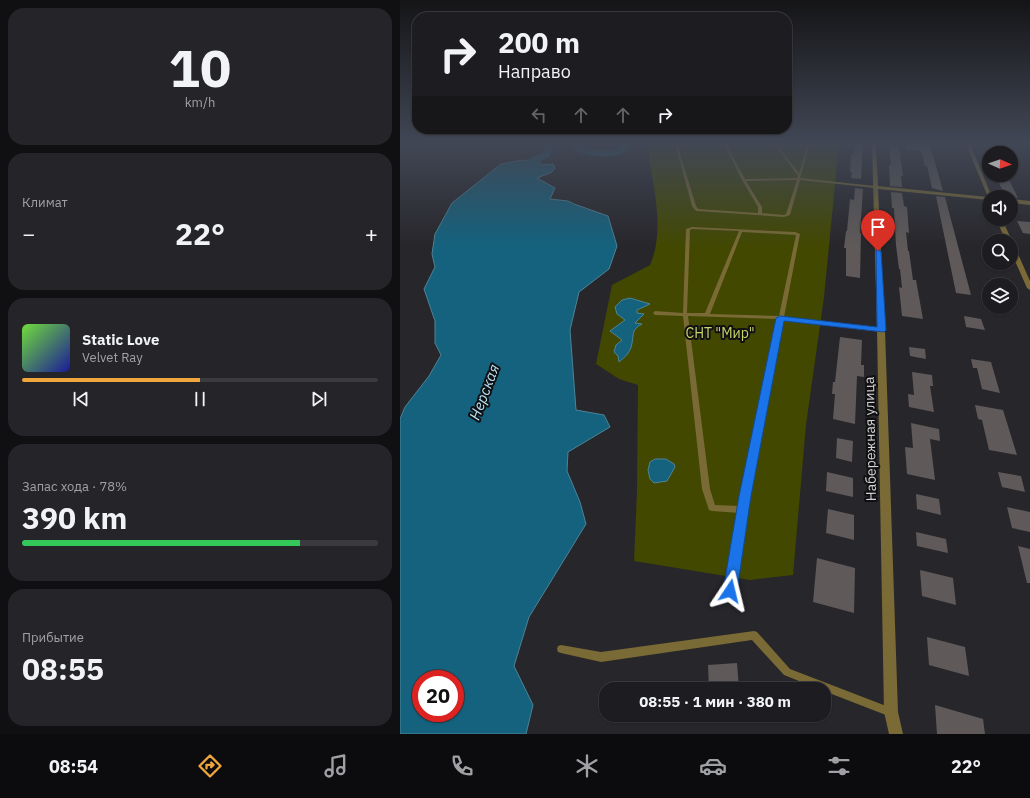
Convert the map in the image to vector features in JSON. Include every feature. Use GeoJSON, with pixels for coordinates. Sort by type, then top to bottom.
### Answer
{"type":"FeatureCollection","features":[{"type":"Feature","properties":{"kind":"street","name":"Набережная улица"},"geometry":{"type":"LineString","coordinates":[[876,178],[891,712],[896,734]]}},
{"type":"Feature","properties":{"kind":"street"},"geometry":{"type":"LineString","coordinates":[[981,178],[986,190]]}},
{"type":"Feature","properties":{"kind":"street"},"geometry":{"type":"LineString","coordinates":[[876,187],[982,197]]}},
{"type":"Feature","properties":{"kind":"street"},"geometry":{"type":"LineString","coordinates":[[1018,202],[1030,203]]}},
{"type":"Feature","properties":{"kind":"street"},"geometry":{"type":"LineString","coordinates":[[1018,261],[1030,288]]}},
{"type":"Feature","properties":{"kind":"lane"},"geometry":{"type":"LineString","coordinates":[[686,178],[694,206],[697,210],[784,216],[788,215],[798,178]]}},
{"type":"Feature","properties":{"kind":"lane"},"geometry":{"type":"LineString","coordinates":[[760,214],[760,207],[744,180],[775,178]]}},
{"type":"Feature","properties":{"kind":"lane"},"geometry":{"type":"LineString","coordinates":[[808,178],[876,187]]}},
{"type":"Feature","properties":{"kind":"lane"},"geometry":{"type":"LineString","coordinates":[[730,591],[743,510],[780,318],[798,234],[692,228],[688,229],[685,314],[706,489],[712,508],[743,510]]}},
{"type":"Feature","properties":{"kind":"lane"},"geometry":{"type":"LineString","coordinates":[[707,314],[741,230]]}},
{"type":"Feature","properties":{"kind":"lane"},"geometry":{"type":"LineString","coordinates":[[654,313],[780,318],[881,330]]}},
{"type":"Feature","properties":{"kind":"lane"},"geometry":{"type":"LineString","coordinates":[[561,649],[601,656],[754,635],[787,672],[891,712]]}},
{"type":"Feature","properties":{"kind":"green space","name":"СНТ \"Мир\""},"geometry":{"type":"Polygon","coordinates":[[[652,178],[836,178],[824,297],[806,425],[793,575],[750,580],[634,561],[637,491],[638,385],[619,379],[596,364],[612,285],[650,265],[655,251],[657,221],[652,178]]]}},
{"type":"Feature","properties":{"kind":"water","name":"Нерская"},"geometry":{"type":"Polygon","coordinates":[[[483,178],[537,178],[555,188],[550,199],[568,201],[608,216],[617,246],[609,269],[579,292],[570,330],[576,410],[604,415],[610,427],[568,452],[567,471],[580,502],[586,524],[529,617],[514,666],[533,705],[526,734],[400,734],[400,419],[405,407],[429,376],[441,355],[435,343],[435,321],[424,289],[435,267],[432,254],[435,234],[452,203],[483,178]]]}},
{"type":"Feature","properties":{"kind":"water"},"geometry":{"type":"Polygon","coordinates":[[[630,298],[650,304],[637,310],[637,313],[644,314],[635,323],[642,324],[635,330],[629,352],[619,362],[618,356],[614,352],[616,345],[622,340],[610,331],[625,320],[617,314],[615,307],[622,300],[630,298]]]}},
{"type":"Feature","properties":{"kind":"water"},"geometry":{"type":"Polygon","coordinates":[[[655,459],[666,459],[674,464],[675,467],[667,481],[654,483],[650,479],[648,470],[650,462],[655,459]]]}},
{"type":"Feature","properties":{"kind":"building"},"geometry":{"type":"Polygon","coordinates":[[[890,178],[901,178],[902,187],[890,186],[890,178]]]}},
{"type":"Feature","properties":{"kind":"building"},"geometry":{"type":"Polygon","coordinates":[[[930,178],[939,178],[943,191],[932,188],[930,178]]]}},
{"type":"Feature","properties":{"kind":"building"},"geometry":{"type":"Polygon","coordinates":[[[998,182],[1010,182],[1014,190],[1002,190],[998,182]]]}},
{"type":"Feature","properties":{"kind":"building"},"geometry":{"type":"Polygon","coordinates":[[[855,188],[863,189],[860,233],[860,278],[846,276],[846,248],[844,248],[850,199],[854,200],[855,188]]]}},
{"type":"Feature","properties":{"kind":"building"},"geometry":{"type":"Polygon","coordinates":[[[891,192],[902,193],[904,206],[907,207],[909,233],[906,232],[908,251],[913,280],[916,280],[923,319],[902,316],[899,287],[902,288],[891,192]]]}},
{"type":"Feature","properties":{"kind":"building"},"geometry":{"type":"Polygon","coordinates":[[[936,196],[945,197],[971,295],[956,293],[936,196]]]}},
{"type":"Feature","properties":{"kind":"building"},"geometry":{"type":"Polygon","coordinates":[[[1018,221],[1030,222],[1030,234],[1023,233],[1018,221]]]}},
{"type":"Feature","properties":{"kind":"building"},"geometry":{"type":"Polygon","coordinates":[[[964,316],[981,319],[985,330],[966,327],[964,316]]]}},
{"type":"Feature","properties":{"kind":"building"},"geometry":{"type":"Polygon","coordinates":[[[840,337],[862,340],[861,365],[864,365],[864,377],[857,376],[855,424],[833,419],[835,394],[832,394],[833,382],[835,382],[840,337]]]}},
{"type":"Feature","properties":{"kind":"building"},"geometry":{"type":"Polygon","coordinates":[[[909,347],[925,349],[926,359],[910,356],[909,347]]]}},
{"type":"Feature","properties":{"kind":"building"},"geometry":{"type":"Polygon","coordinates":[[[971,359],[991,362],[1000,393],[982,389],[977,368],[973,368],[971,359]]]}},
{"type":"Feature","properties":{"kind":"building"},"geometry":{"type":"Polygon","coordinates":[[[912,372],[932,375],[933,386],[930,386],[934,412],[909,407],[908,394],[914,395],[912,372]]]}},
{"type":"Feature","properties":{"kind":"building"},"geometry":{"type":"Polygon","coordinates":[[[975,405],[1003,410],[1017,455],[989,450],[982,420],[978,419],[975,405]]]}},
{"type":"Feature","properties":{"kind":"building"},"geometry":{"type":"Polygon","coordinates":[[[911,423],[939,429],[940,441],[930,439],[935,480],[907,474],[905,447],[913,448],[911,423]]]}},
{"type":"Feature","properties":{"kind":"building"},"geometry":{"type":"Polygon","coordinates":[[[837,438],[853,441],[852,462],[836,458],[837,438]]]}},
{"type":"Feature","properties":{"kind":"building"},"geometry":{"type":"Polygon","coordinates":[[[827,472],[853,478],[853,497],[826,491],[827,472]]]}},
{"type":"Feature","properties":{"kind":"building"},"geometry":{"type":"Polygon","coordinates":[[[998,472],[1021,476],[1025,492],[1002,487],[998,472]]]}},
{"type":"Feature","properties":{"kind":"building"},"geometry":{"type":"Polygon","coordinates":[[[916,494],[939,499],[941,515],[917,509],[916,494]]]}},
{"type":"Feature","properties":{"kind":"building"},"geometry":{"type":"Polygon","coordinates":[[[1007,507],[1030,512],[1030,532],[1012,528],[1007,507]]]}},
{"type":"Feature","properties":{"kind":"building"},"geometry":{"type":"Polygon","coordinates":[[[828,509],[854,515],[854,540],[826,533],[828,509]]]}},
{"type":"Feature","properties":{"kind":"building"},"geometry":{"type":"Polygon","coordinates":[[[916,532],[946,539],[948,553],[917,546],[916,532]]]}},
{"type":"Feature","properties":{"kind":"building"},"geometry":{"type":"Polygon","coordinates":[[[1018,546],[1030,549],[1030,583],[1027,583],[1018,546]]]}},
{"type":"Feature","properties":{"kind":"building"},"geometry":{"type":"Polygon","coordinates":[[[817,558],[855,568],[854,613],[813,602],[817,558]]]}},
{"type":"Feature","properties":{"kind":"building"},"geometry":{"type":"Polygon","coordinates":[[[920,570],[953,578],[956,605],[922,596],[920,570]]]}},
{"type":"Feature","properties":{"kind":"building"},"geometry":{"type":"Polygon","coordinates":[[[927,637],[965,647],[969,676],[929,665],[927,637]]]}},
{"type":"Feature","properties":{"kind":"building"},"geometry":{"type":"Polygon","coordinates":[[[737,663],[738,682],[709,682],[708,665],[737,663]]]}},
{"type":"Feature","properties":{"kind":"building"},"geometry":{"type":"Polygon","coordinates":[[[935,705],[983,719],[985,734],[937,734],[935,705]]]}},
{"type":"Feature","properties":{"kind":"route"},"geometry":{"type":"LineString","coordinates":[[730,591],[745,496],[780,318],[881,330],[878,251]]}}]}
